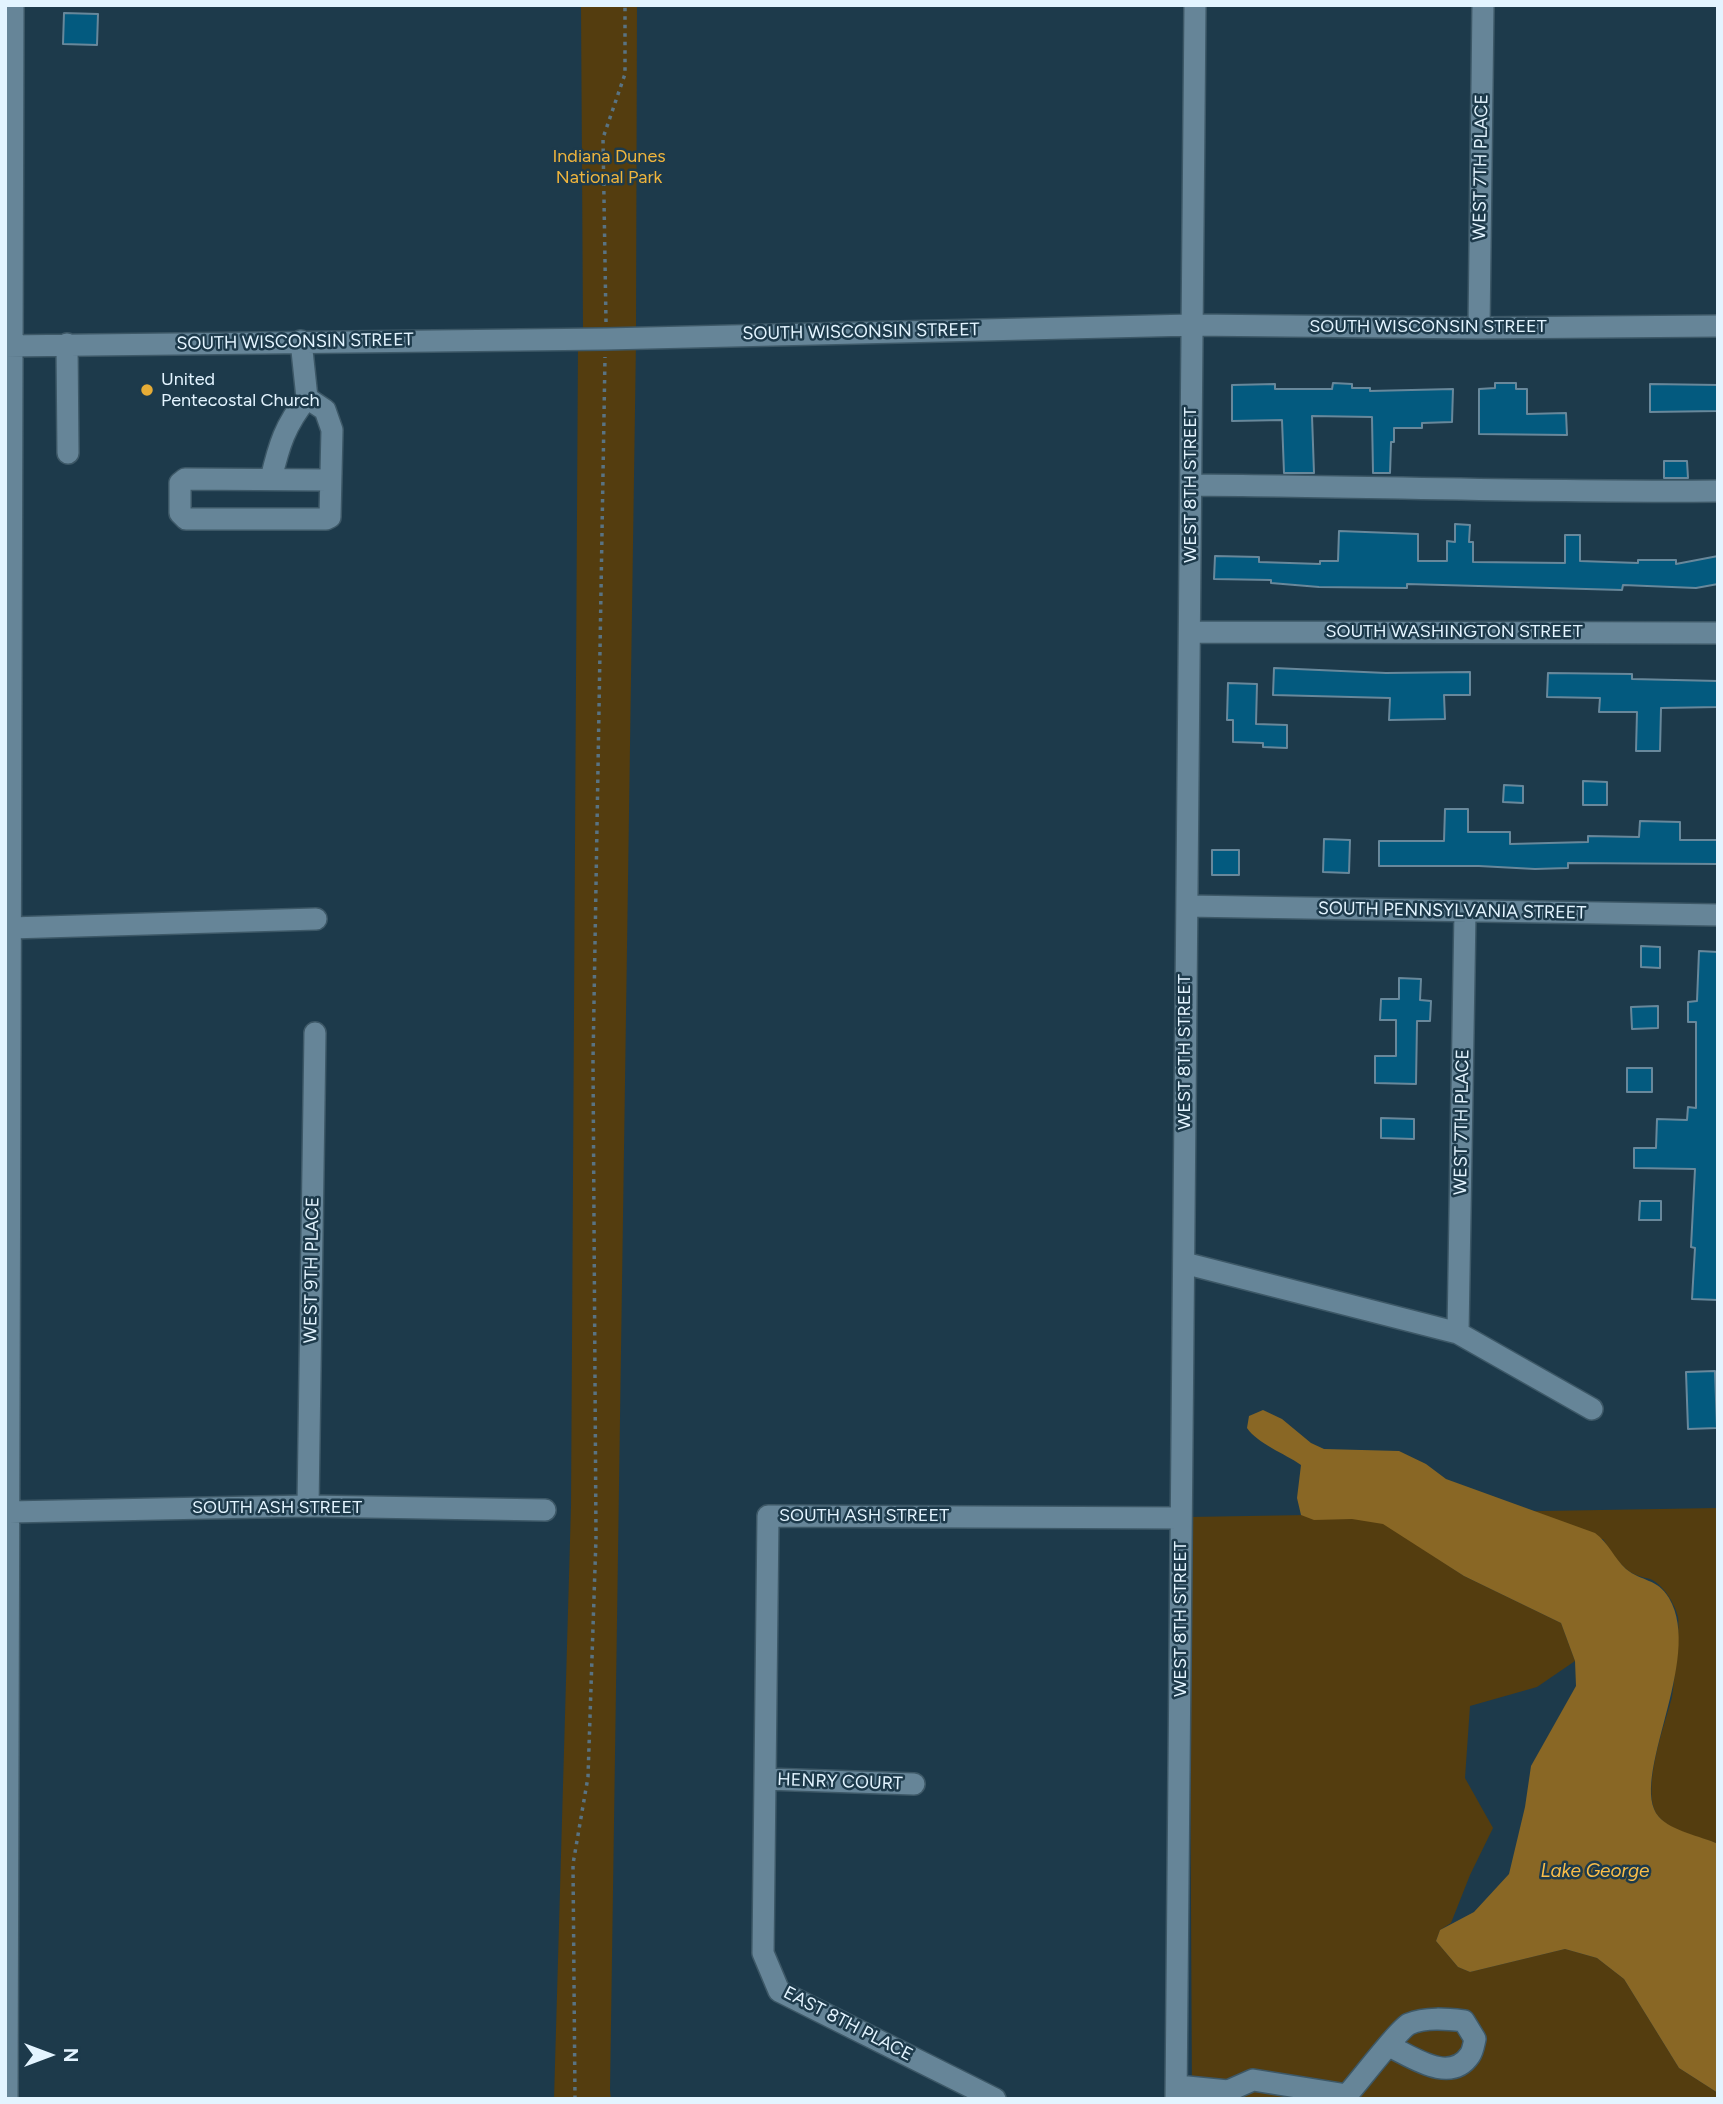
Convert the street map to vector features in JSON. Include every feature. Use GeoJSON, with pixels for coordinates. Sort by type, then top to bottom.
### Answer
{"type":"FeatureCollection","features":[{"type":"Feature","properties":{"kind":"street"},"geometry":{"type":"LineString","coordinates":[[7,2099],[6,1604],[9,1512],[10,928],[8,346],[9,75],[13,5]]}},
{"type":"Feature","properties":{"kind":"street","name":"WEST 8TH STREET"},"geometry":{"type":"LineString","coordinates":[[1177,2092],[1195,5]]}},
{"type":"Feature","properties":{"kind":"street","name":"WEST 7TH PLACE"},"geometry":{"type":"LineString","coordinates":[[1479,328],[1483,5]]}},
{"type":"Feature","properties":{"kind":"street","name":"SOUTH WISCONSIN STREET"},"geometry":{"type":"LineString","coordinates":[[8,346],[606,339],[1192,325],[1479,328],[1718,326]]}},
{"type":"Feature","properties":{"kind":"street"},"geometry":{"type":"LineString","coordinates":[[271,479],[284,432],[307,398],[301,341]]}},
{"type":"Feature","properties":{"kind":"street"},"geometry":{"type":"LineString","coordinates":[[67,344],[68,453]]}},
{"type":"Feature","properties":{"kind":"street"},"geometry":{"type":"LineString","coordinates":[[307,398],[325,410],[332,429],[330,517],[186,519],[180,513],[180,483],[185,479],[330,480]]}},
{"type":"Feature","properties":{"kind":"street"},"geometry":{"type":"LineString","coordinates":[[1191,485],[1524,491],[1718,491]]}},
{"type":"Feature","properties":{"kind":"street","name":"SOUTH WASHINGTON STREET"},"geometry":{"type":"LineString","coordinates":[[1191,632],[1718,633]]}},
{"type":"Feature","properties":{"kind":"street","name":"SOUTH PENNSYLVANIA STREET"},"geometry":{"type":"LineString","coordinates":[[1186,906],[1718,915]]}},
{"type":"Feature","properties":{"kind":"street","name":"WEST 7TH PLACE"},"geometry":{"type":"LineString","coordinates":[[1458,1333],[1465,912]]}},
{"type":"Feature","properties":{"kind":"street"},"geometry":{"type":"LineString","coordinates":[[10,928],[316,919]]}},
{"type":"Feature","properties":{"kind":"street","name":"WEST 9TH PLACE"},"geometry":{"type":"LineString","coordinates":[[308,1506],[315,1033]]}},
{"type":"Feature","properties":{"kind":"street"},"geometry":{"type":"LineString","coordinates":[[1184,1263],[1458,1333],[1592,1409]]}},
{"type":"Feature","properties":{"kind":"street","name":"SOUTH ASH STREET"},"geometry":{"type":"LineString","coordinates":[[9,1512],[308,1506],[545,1510]]}},
{"type":"Feature","properties":{"kind":"street","name":"SOUTH ASH STREET"},"geometry":{"type":"LineString","coordinates":[[766,1779],[768,1516],[1181,1518]]}},
{"type":"Feature","properties":{"kind":"street","name":"HENRY COURT"},"geometry":{"type":"LineString","coordinates":[[766,1779],[914,1784]]}},
{"type":"Feature","properties":{"kind":"street","name":"EAST 8TH PLACE"},"geometry":{"type":"LineString","coordinates":[[766,1779],[763,1953],[779,1991],[995,2099]]}},
{"type":"Feature","properties":{"kind":"street"},"geometry":{"type":"LineString","coordinates":[[1177,2092],[1234,2095],[1253,2080],[1347,2097],[1389,2046]]}},
{"type":"Feature","properties":{"kind":"path"},"geometry":{"type":"LineString","coordinates":[[575,2099],[573,1864],[588,1777],[596,1538],[593,1061],[606,339],[603,138],[625,74],[625,5]]}},
{"type":"Feature","properties":{"kind":"green space","name":"Indiana Dunes National Park"},"geometry":{"type":"Polygon","coordinates":[[[581,5],[637,5],[636,329],[583,329],[581,5]]]}},
{"type":"Feature","properties":{"kind":"green space"},"geometry":{"type":"Polygon","coordinates":[[[636,342],[611,2099],[554,2099],[571,1506],[578,344],[636,342]]]}},
{"type":"Feature","properties":{"kind":"green space"},"geometry":{"type":"Polygon","coordinates":[[[1718,1508],[1718,1844],[1671,1827],[1659,1817],[1654,1806],[1652,1776],[1672,1697],[1678,1632],[1676,1612],[1668,1595],[1659,1585],[1626,1569],[1603,1539],[1405,1537],[1464,1576],[1561,1623],[1575,1661],[1537,1687],[1470,1706],[1465,1778],[1493,1828],[1451,1923],[1440,1930],[1436,1941],[1458,1967],[1470,1972],[1565,1949],[1597,1958],[1624,1979],[1679,2068],[1718,2093],[1718,2099],[1192,2099],[1189,1517],[1718,1508]]]}},
{"type":"Feature","properties":{"kind":"water","name":"Lake George"},"geometry":{"type":"Polygon","coordinates":[[[1263,1410],[1282,1419],[1311,1443],[1324,1449],[1399,1451],[1426,1464],[1446,1479],[1595,1533],[1626,1569],[1654,1583],[1669,1598],[1678,1623],[1678,1653],[1652,1776],[1652,1799],[1659,1817],[1664,1822],[1678,1830],[1718,1844],[1718,2093],[1679,2068],[1624,1979],[1597,1958],[1565,1949],[1470,1972],[1458,1967],[1436,1941],[1440,1930],[1474,1912],[1509,1874],[1525,1807],[1531,1766],[1576,1686],[1575,1661],[1561,1623],[1464,1576],[1383,1524],[1352,1519],[1314,1520],[1301,1515],[1297,1498],[1301,1465],[1264,1444],[1247,1428],[1249,1416],[1263,1410]]]}},
{"type":"Feature","properties":{"kind":"building"},"geometry":{"type":"Polygon","coordinates":[[[64,13],[98,14],[97,45],[63,44],[64,13]]]}},
{"type":"Feature","properties":{"kind":"building"},"geometry":{"type":"Polygon","coordinates":[[[1333,383],[1352,384],[1352,388],[1370,388],[1370,391],[1453,389],[1452,422],[1422,423],[1422,428],[1394,428],[1390,473],[1373,473],[1372,417],[1312,416],[1314,473],[1284,473],[1282,420],[1232,421],[1232,385],[1275,384],[1275,389],[1332,389],[1333,383]]]}},
{"type":"Feature","properties":{"kind":"building"},"geometry":{"type":"Polygon","coordinates":[[[1495,383],[1516,383],[1516,389],[1527,389],[1527,414],[1566,413],[1567,435],[1479,434],[1479,389],[1495,388],[1495,383]]]}},
{"type":"Feature","properties":{"kind":"building"},"geometry":{"type":"Polygon","coordinates":[[[1650,384],[1718,385],[1718,411],[1650,412],[1650,384]]]}},
{"type":"Feature","properties":{"kind":"building"},"geometry":{"type":"Polygon","coordinates":[[[1664,461],[1687,461],[1688,478],[1664,478],[1664,461]]]}},
{"type":"Feature","properties":{"kind":"building"},"geometry":{"type":"Polygon","coordinates":[[[1455,524],[1470,525],[1469,542],[1473,542],[1473,562],[1565,563],[1565,535],[1580,535],[1580,561],[1638,563],[1638,560],[1676,560],[1676,564],[1718,556],[1718,584],[1696,588],[1623,585],[1622,590],[1407,584],[1407,588],[1319,587],[1271,583],[1271,580],[1214,579],[1215,556],[1259,557],[1259,562],[1320,564],[1320,561],[1338,561],[1339,531],[1418,534],[1418,561],[1447,561],[1447,541],[1455,542],[1455,524]]]}},
{"type":"Feature","properties":{"kind":"building"},"geometry":{"type":"Polygon","coordinates":[[[1274,668],[1386,673],[1470,672],[1470,695],[1444,695],[1445,719],[1389,720],[1390,698],[1273,695],[1274,668]]]}},
{"type":"Feature","properties":{"kind":"building"},"geometry":{"type":"Polygon","coordinates":[[[1548,673],[1632,674],[1632,679],[1718,681],[1718,707],[1661,708],[1660,751],[1636,751],[1637,712],[1599,712],[1600,698],[1547,697],[1548,673]]]}},
{"type":"Feature","properties":{"kind":"building"},"geometry":{"type":"Polygon","coordinates":[[[1228,683],[1257,684],[1256,724],[1287,725],[1287,748],[1263,747],[1263,743],[1233,742],[1233,720],[1227,720],[1228,683]]]}},
{"type":"Feature","properties":{"kind":"building"},"geometry":{"type":"Polygon","coordinates":[[[1583,781],[1607,782],[1607,805],[1583,805],[1583,781]]]}},
{"type":"Feature","properties":{"kind":"building"},"geometry":{"type":"Polygon","coordinates":[[[1504,785],[1523,786],[1523,803],[1503,802],[1504,785]]]}},
{"type":"Feature","properties":{"kind":"building"},"geometry":{"type":"Polygon","coordinates":[[[1445,809],[1468,809],[1468,832],[1510,832],[1510,844],[1588,842],[1588,836],[1639,837],[1640,821],[1680,822],[1680,840],[1718,840],[1718,864],[1568,863],[1568,868],[1535,869],[1379,866],[1379,841],[1444,841],[1445,809]]]}},
{"type":"Feature","properties":{"kind":"building"},"geometry":{"type":"Polygon","coordinates":[[[1324,839],[1350,840],[1349,873],[1323,872],[1324,839]]]}},
{"type":"Feature","properties":{"kind":"building"},"geometry":{"type":"Polygon","coordinates":[[[1212,850],[1239,850],[1239,875],[1212,875],[1212,850]]]}},
{"type":"Feature","properties":{"kind":"building"},"geometry":{"type":"Polygon","coordinates":[[[1641,946],[1660,947],[1660,968],[1641,967],[1641,946]]]}},
{"type":"Feature","properties":{"kind":"building"},"geometry":{"type":"Polygon","coordinates":[[[1699,951],[1718,952],[1718,1300],[1692,1299],[1695,1248],[1691,1247],[1695,1169],[1634,1168],[1634,1148],[1656,1148],[1657,1119],[1687,1120],[1688,1107],[1696,1108],[1696,1022],[1688,1022],[1688,1002],[1697,1001],[1699,951]]]}},
{"type":"Feature","properties":{"kind":"building"},"geometry":{"type":"Polygon","coordinates":[[[1399,978],[1421,979],[1420,1000],[1431,1001],[1430,1021],[1417,1021],[1416,1084],[1375,1083],[1375,1056],[1396,1056],[1396,1020],[1380,1020],[1381,999],[1399,999],[1399,978]]]}},
{"type":"Feature","properties":{"kind":"building"},"geometry":{"type":"Polygon","coordinates":[[[1658,1006],[1658,1028],[1632,1029],[1631,1007],[1658,1006]]]}},
{"type":"Feature","properties":{"kind":"building"},"geometry":{"type":"Polygon","coordinates":[[[1627,1068],[1652,1068],[1652,1092],[1627,1092],[1627,1068]]]}},
{"type":"Feature","properties":{"kind":"building"},"geometry":{"type":"Polygon","coordinates":[[[1381,1118],[1414,1119],[1414,1139],[1381,1138],[1381,1118]]]}},
{"type":"Feature","properties":{"kind":"building"},"geometry":{"type":"Polygon","coordinates":[[[1640,1201],[1661,1201],[1661,1220],[1639,1220],[1640,1201]]]}},
{"type":"Feature","properties":{"kind":"building"},"geometry":{"type":"Polygon","coordinates":[[[1715,1371],[1717,1428],[1688,1429],[1686,1372],[1715,1371]]]}},
{"type":"Feature","properties":{"kind":"place","name":"United Pentecostal Church"},"geometry":{"type":"Point","coordinates":[147,390]}}]}
